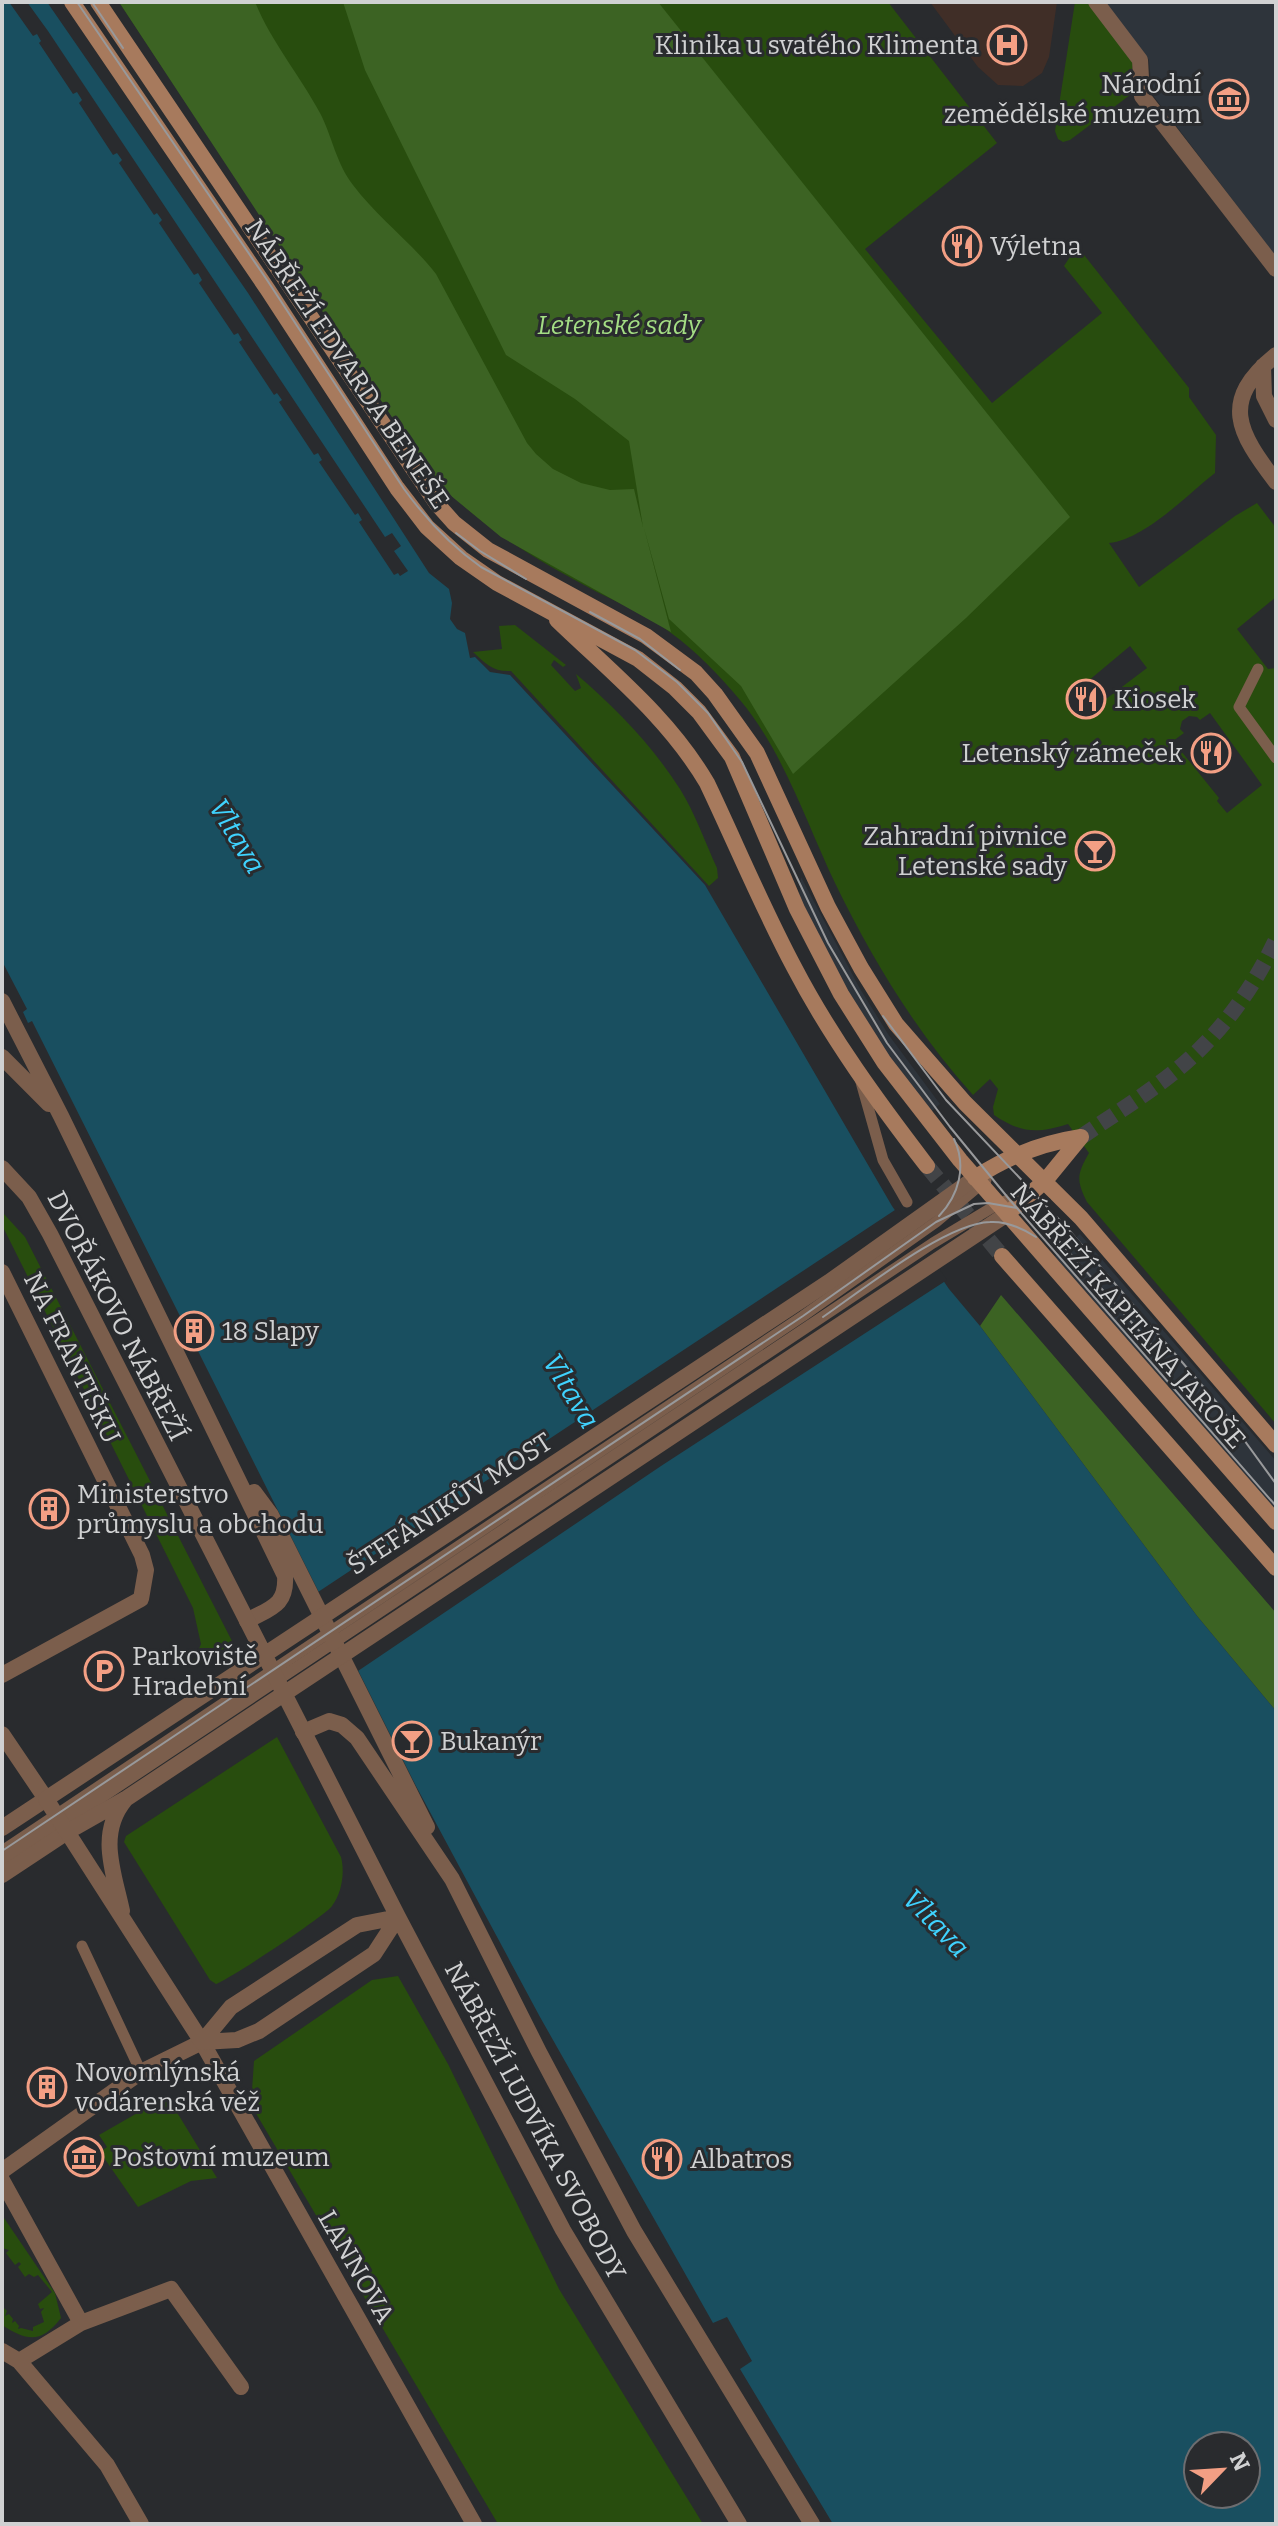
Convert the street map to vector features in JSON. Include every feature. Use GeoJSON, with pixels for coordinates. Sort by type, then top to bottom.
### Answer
{"type":"FeatureCollection","features":[{"type":"Feature","properties":{"kind":"main road","name":"NÁBŘEŽÍ EDVARDA BENEŠE"},"geometry":{"type":"LineString","coordinates":[[72,2],[260,278],[413,511],[461,558],[497,583],[638,659],[699,712],[732,757],[797,909],[841,994],[884,1062],[978,1181]]}},
{"type":"Feature","properties":{"kind":"main road","name":"NÁBŘEŽÍ EDVARDA BENEŠE"},"geometry":{"type":"LineString","coordinates":[[98,2],[437,504],[454,523],[488,550],[533,577],[628,625],[671,653],[696,673],[731,714],[767,774],[833,917],[896,1024],[965,1103],[1018,1155]]}},
{"type":"Feature","properties":{"kind":"main road"},"geometry":{"type":"LineString","coordinates":[[547,611],[642,700],[691,756],[707,783],[794,968],[860,1078],[927,1166]]}},
{"type":"Feature","properties":{"kind":"main road"},"geometry":{"type":"LineString","coordinates":[[978,1181],[1018,1155],[1048,1143],[1081,1137],[1045,1181],[1002,1209]]}},
{"type":"Feature","properties":{"kind":"main road","name":"NÁBŘEŽÍ KAPITÁNA JAROŠE"},"geometry":{"type":"LineString","coordinates":[[1018,1155],[1081,1218],[1276,1445]]}},
{"type":"Feature","properties":{"kind":"main road","name":"NÁBŘEŽÍ KAPITÁNA JAROŠE"},"geometry":{"type":"LineString","coordinates":[[978,1181],[1276,1522]]}},
{"type":"Feature","properties":{"kind":"main road"},"geometry":{"type":"LineString","coordinates":[[1002,1256],[1276,1568]]}},
{"type":"Feature","properties":{"kind":"street"},"geometry":{"type":"LineString","coordinates":[[1096,2],[1140,60],[1142,96],[1276,269]]}},
{"type":"Feature","properties":{"kind":"street"},"geometry":{"type":"LineString","coordinates":[[1269,360],[1264,396],[1276,420]]}},
{"type":"Feature","properties":{"kind":"street"},"geometry":{"type":"LineString","coordinates":[[1269,360],[1247,385],[1240,409],[1240,422],[1249,446],[1276,482]]}},
{"type":"Feature","properties":{"kind":"street"},"geometry":{"type":"LineString","coordinates":[[2,1001],[230,1458],[285,1576],[286,1590],[282,1600],[247,1621]]}},
{"type":"Feature","properties":{"kind":"street"},"geometry":{"type":"LineString","coordinates":[[2,1057],[61,1116]]}},
{"type":"Feature","properties":{"kind":"street","name":"DVOŘÁKOVO NÁBŘEŽÍ"},"geometry":{"type":"LineString","coordinates":[[5,1174],[29,1197],[50,1234],[247,1621]]}},
{"type":"Feature","properties":{"kind":"street","name":"ŠTEFÁNIKŮV MOST"},"geometry":{"type":"LineString","coordinates":[[2,1875],[62,1824],[127,1798],[188,1732],[978,1181]]}},
{"type":"Feature","properties":{"kind":"street","name":"ŠTEFÁNIKŮV MOST"},"geometry":{"type":"LineString","coordinates":[[2,1828],[46,1799],[188,1732],[1002,1209]]}},
{"type":"Feature","properties":{"kind":"street","name":"NA FRANTIŠKU"},"geometry":{"type":"LineString","coordinates":[[2,1272],[142,1555],[146,1570],[141,1599],[2,1675]]}},
{"type":"Feature","properties":{"kind":"street"},"geometry":{"type":"LineString","coordinates":[[230,1458],[271,1515],[452,1879]]}},
{"type":"Feature","properties":{"kind":"street","name":"NÁBŘEŽÍ LUDVÍKA SVOBODY"},"geometry":{"type":"LineString","coordinates":[[247,1621],[563,2230],[739,2524]]}},
{"type":"Feature","properties":{"kind":"street","name":"NÁBŘEŽÍ LUDVÍKA SVOBODY"},"geometry":{"type":"LineString","coordinates":[[303,1732],[329,1721],[342,1725],[357,1738],[452,1879],[634,2231],[812,2524]]}},
{"type":"Feature","properties":{"kind":"street","name":"LANNOVA"},"geometry":{"type":"LineString","coordinates":[[2,1734],[202,2042],[474,2524]]}},
{"type":"Feature","properties":{"kind":"street"},"geometry":{"type":"LineString","coordinates":[[124,1921],[109,1832],[112,1820],[127,1798]]}},
{"type":"Feature","properties":{"kind":"street"},"geometry":{"type":"LineString","coordinates":[[202,2042],[231,2007],[357,1925],[398,1917]]}},
{"type":"Feature","properties":{"kind":"street"},"geometry":{"type":"LineString","coordinates":[[2,2171],[141,2072],[202,2042],[237,2040],[259,2031],[374,1954],[398,1917]]}},
{"type":"Feature","properties":{"kind":"street"},"geometry":{"type":"LineString","coordinates":[[2,2180],[81,2323]]}},
{"type":"Feature","properties":{"kind":"street"},"geometry":{"type":"LineString","coordinates":[[19,2361],[81,2323],[171,2289],[241,2387]]}},
{"type":"Feature","properties":{"kind":"street"},"geometry":{"type":"LineString","coordinates":[[2,2351],[19,2361],[107,2465],[141,2524]]}},
{"type":"Feature","properties":{"kind":"lane"},"geometry":{"type":"LineString","coordinates":[[1258,669],[1239,707],[1276,758]]}},
{"type":"Feature","properties":{"kind":"lane"},"geometry":{"type":"LineString","coordinates":[[860,1078],[883,1160],[907,1202]]}},
{"type":"Feature","properties":{"kind":"lane"},"geometry":{"type":"LineString","coordinates":[[127,1798],[159,1759],[188,1732]]}},
{"type":"Feature","properties":{"kind":"lane"},"geometry":{"type":"LineString","coordinates":[[2,1851],[62,1824],[188,1732]]}},
{"type":"Feature","properties":{"kind":"lane"},"geometry":{"type":"LineString","coordinates":[[2,1864],[159,1759]]}},
{"type":"Feature","properties":{"kind":"lane"},"geometry":{"type":"LineString","coordinates":[[82,1946],[141,2072]]}},
{"type":"Feature","properties":{"kind":"shaded area","name":"Klinika u svatého Klimenta"},"geometry":{"type":"Polygon","coordinates":[[[930,2],[1057,2],[1049,57],[1042,73],[1023,86],[998,85],[978,67],[930,2]]]}},
{"type":"Feature","properties":{"kind":"shaded area"},"geometry":{"type":"Polygon","coordinates":[[[1105,2],[1276,2],[1276,257],[1152,94],[1149,60],[1105,2]]]}},
{"type":"Feature","properties":{"kind":"shaded area"},"geometry":{"type":"Polygon","coordinates":[[[801,877],[859,987],[888,1034],[940,1104],[931,1112],[890,1058],[846,989],[799,897],[801,877]]]}},
{"type":"Feature","properties":{"kind":"shaded area"},"geometry":{"type":"Polygon","coordinates":[[[1080,1234],[1276,1461],[1276,1516],[1052,1259],[1080,1234]]]}},
{"type":"Feature","properties":{"kind":"green space"},"geometry":{"type":"Polygon","coordinates":[[[119,2],[888,2],[997,143],[865,249],[992,403],[1102,313],[1064,266],[1077,246],[1189,388],[1189,397],[1216,435],[1215,473],[1151,525],[1137,534],[1109,543],[1139,587],[1257,503],[1276,528],[1276,597],[1237,629],[1268,669],[1276,668],[1276,1424],[1087,1202],[1079,1177],[1089,1153],[1068,1124],[1029,1130],[1004,1121],[994,1115],[998,1089],[990,1079],[973,1095],[933,1046],[896,994],[864,939],[782,765],[740,700],[690,648],[662,627],[508,540],[468,509],[431,473],[119,2]],[[1130,646],[1075,692],[1090,711],[1147,668],[1130,646]],[[1210,713],[1200,720],[1189,716],[1182,721],[1180,729],[1184,733],[1173,741],[1219,798],[1217,801],[1227,813],[1262,785],[1210,713]]]}},
{"type":"Feature","properties":{"kind":"green space","name":"Letenské sady"},"geometry":{"type":"Polygon","coordinates":[[[119,2],[255,2],[269,31],[320,113],[347,177],[362,197],[436,274],[527,443],[553,469],[581,483],[610,490],[634,489],[643,527],[629,441],[575,399],[506,355],[365,70],[343,2],[658,2],[1070,517],[966,618],[793,774],[741,686],[669,619],[644,528],[671,632],[501,537],[450,495],[407,440],[119,2]]]}},
{"type":"Feature","properties":{"kind":"green space"},"geometry":{"type":"Polygon","coordinates":[[[1075,2],[1088,2],[1133,62],[1130,95],[1063,142],[1055,131],[1075,2]]]}},
{"type":"Feature","properties":{"kind":"green space"},"geometry":{"type":"Polygon","coordinates":[[[515,625],[566,665],[563,667],[554,660],[551,665],[575,691],[581,688],[576,674],[605,700],[632,727],[669,773],[690,808],[717,868],[718,878],[709,886],[511,671],[494,669],[473,652],[502,649],[499,626],[515,625]]]}},
{"type":"Feature","properties":{"kind":"green space"},"geometry":{"type":"Polygon","coordinates":[[[3,1213],[25,1237],[233,1643],[195,1667],[191,1667],[201,1644],[193,1608],[2,1225],[3,1213]]]}},
{"type":"Feature","properties":{"kind":"green space"},"geometry":{"type":"Polygon","coordinates":[[[1001,1295],[1276,1613],[1276,1711],[1197,1616],[980,1326],[1001,1295]]]}},
{"type":"Feature","properties":{"kind":"green space"},"geometry":{"type":"Polygon","coordinates":[[[277,1737],[341,1857],[343,1876],[340,1889],[326,1912],[277,1947],[216,1984],[210,1980],[124,1842],[126,1836],[277,1737]]]}},
{"type":"Feature","properties":{"kind":"green space"},"geometry":{"type":"Polygon","coordinates":[[[398,1976],[448,2064],[559,2289],[703,2524],[498,2524],[251,2105],[254,2061],[372,1980],[398,1976]]]}},
{"type":"Feature","properties":{"kind":"green space"},"geometry":{"type":"Polygon","coordinates":[[[167,2096],[217,2178],[191,2181],[138,2207],[100,2152],[107,2147],[99,2135],[167,2096]]]}},
{"type":"Feature","properties":{"kind":"green space"},"geometry":{"type":"Polygon","coordinates":[[[2,2215],[55,2293],[61,2318],[40,2336],[26,2337],[2,2325],[3,2307],[7,2311],[5,2316],[9,2314],[12,2323],[15,2321],[19,2326],[18,2329],[33,2331],[33,2327],[44,2322],[41,2312],[44,2308],[40,2309],[38,2304],[52,2292],[38,2275],[25,2277],[18,2267],[21,2264],[15,2265],[6,2253],[9,2250],[2,2248],[2,2215]]]}},
{"type":"Feature","properties":{"kind":"water","name":"Vltava"},"geometry":{"type":"Polygon","coordinates":[[[2,2],[47,2],[248,293],[429,573],[449,589],[452,603],[450,619],[457,629],[465,633],[470,658],[475,657],[490,672],[510,675],[705,885],[892,1206],[949,1289],[1197,1616],[1276,1711],[1276,2524],[833,2524],[740,2369],[752,2361],[727,2317],[713,2323],[540,2017],[416,1786],[197,1349],[194,1350],[188,1340],[191,1338],[32,1021],[28,1023],[23,1012],[27,1009],[2,961],[2,2]]]}},
{"type":"Feature","properties":{"kind":"pier"},"geometry":{"type":"Polygon","coordinates":[[[9,2],[27,2],[48,31],[385,537],[392,533],[401,546],[394,551],[408,571],[400,576],[398,573],[394,575],[359,522],[362,520],[358,513],[355,515],[319,462],[322,460],[318,453],[314,455],[279,402],[282,400],[277,393],[274,395],[239,342],[242,340],[238,333],[234,335],[199,283],[202,280],[198,273],[194,275],[159,223],[162,220],[157,213],[154,215],[119,163],[122,160],[117,153],[113,155],[79,103],[82,100],[77,92],[73,94],[39,43],[37,34],[33,36],[9,2]]]}},
{"type":"Feature","properties":{"kind":"pier"},"geometry":{"type":"Polygon","coordinates":[[[898,1208],[947,1280],[661,1466],[355,1673],[315,1594],[898,1208]]]}},
{"type":"Feature","properties":{"kind":"tunnel"},"geometry":{"type":"LineString","coordinates":[[1081,1137],[1161,1082],[1200,1049],[1237,1006],[1276,940]]}},
{"type":"Feature","properties":{"kind":"tunnel"},"geometry":{"type":"LineString","coordinates":[[927,1166],[1002,1256]]}},
{"type":"Feature","properties":{"kind":"tram line"},"geometry":{"type":"LineString","coordinates":[[77,2],[267,280],[404,489],[430,521],[481,567],[635,650],[677,682],[708,713],[742,762],[828,943],[887,1043],[1009,1199],[1276,1506]]}},
{"type":"Feature","properties":{"kind":"tram line"},"geometry":{"type":"LineString","coordinates":[[92,2],[123,48]]}},
{"type":"Feature","properties":{"kind":"tram line"},"geometry":{"type":"LineString","coordinates":[[456,533],[526,579]]}},
{"type":"Feature","properties":{"kind":"tram line"},"geometry":{"type":"LineString","coordinates":[[590,612],[640,639],[680,670]]}},
{"type":"Feature","properties":{"kind":"tram line"},"geometry":{"type":"LineString","coordinates":[[883,1016],[946,1100],[1068,1229],[1218,1404],[1276,1484]]}},
{"type":"Feature","properties":{"kind":"tram line"},"geometry":{"type":"LineString","coordinates":[[939,1216],[952,1199],[959,1180],[960,1159],[954,1139]]}},
{"type":"Feature","properties":{"kind":"tram line"},"geometry":{"type":"LineString","coordinates":[[2,1851],[803,1316],[936,1222],[974,1204],[1017,1208]]}},
{"type":"Feature","properties":{"kind":"tram line"},"geometry":{"type":"LineString","coordinates":[[1042,1222],[1159,1353]]}},
{"type":"Feature","properties":{"kind":"tram line"},"geometry":{"type":"LineString","coordinates":[[823,1317],[904,1260],[972,1225],[1002,1223],[1036,1237]]}},
{"type":"Feature","properties":{"kind":"place","name":"Klinika u svatého Klimenta"},"geometry":{"type":"Point","coordinates":[1007,45]}},
{"type":"Feature","properties":{"kind":"place","name":"Národní zemědělské muzeum"},"geometry":{"type":"Point","coordinates":[1229,99]}},
{"type":"Feature","properties":{"kind":"place","name":"Výletna"},"geometry":{"type":"Point","coordinates":[962,246]}},
{"type":"Feature","properties":{"kind":"place","name":"Kiosek"},"geometry":{"type":"Point","coordinates":[1086,699]}},
{"type":"Feature","properties":{"kind":"place","name":"Letenský zámeček"},"geometry":{"type":"Point","coordinates":[1211,753]}},
{"type":"Feature","properties":{"kind":"place","name":"Zahradní pivnice Letenské sady"},"geometry":{"type":"Point","coordinates":[1095,851]}},
{"type":"Feature","properties":{"kind":"place","name":"18 Slapy"},"geometry":{"type":"Point","coordinates":[194,1331]}},
{"type":"Feature","properties":{"kind":"place","name":"Ministerstvo průmyslu a obchodu"},"geometry":{"type":"Point","coordinates":[49,1509]}},
{"type":"Feature","properties":{"kind":"place","name":"Parkoviště Hradební"},"geometry":{"type":"Point","coordinates":[104,1671]}},
{"type":"Feature","properties":{"kind":"place","name":"Bukanýr"},"geometry":{"type":"Point","coordinates":[412,1741]}},
{"type":"Feature","properties":{"kind":"place","name":"Novomlýnská vodárenská věž"},"geometry":{"type":"Point","coordinates":[47,2087]}},
{"type":"Feature","properties":{"kind":"place","name":"Poštovní muzeum"},"geometry":{"type":"Point","coordinates":[84,2157]}},
{"type":"Feature","properties":{"kind":"place","name":"Albatros"},"geometry":{"type":"Point","coordinates":[662,2159]}}]}
